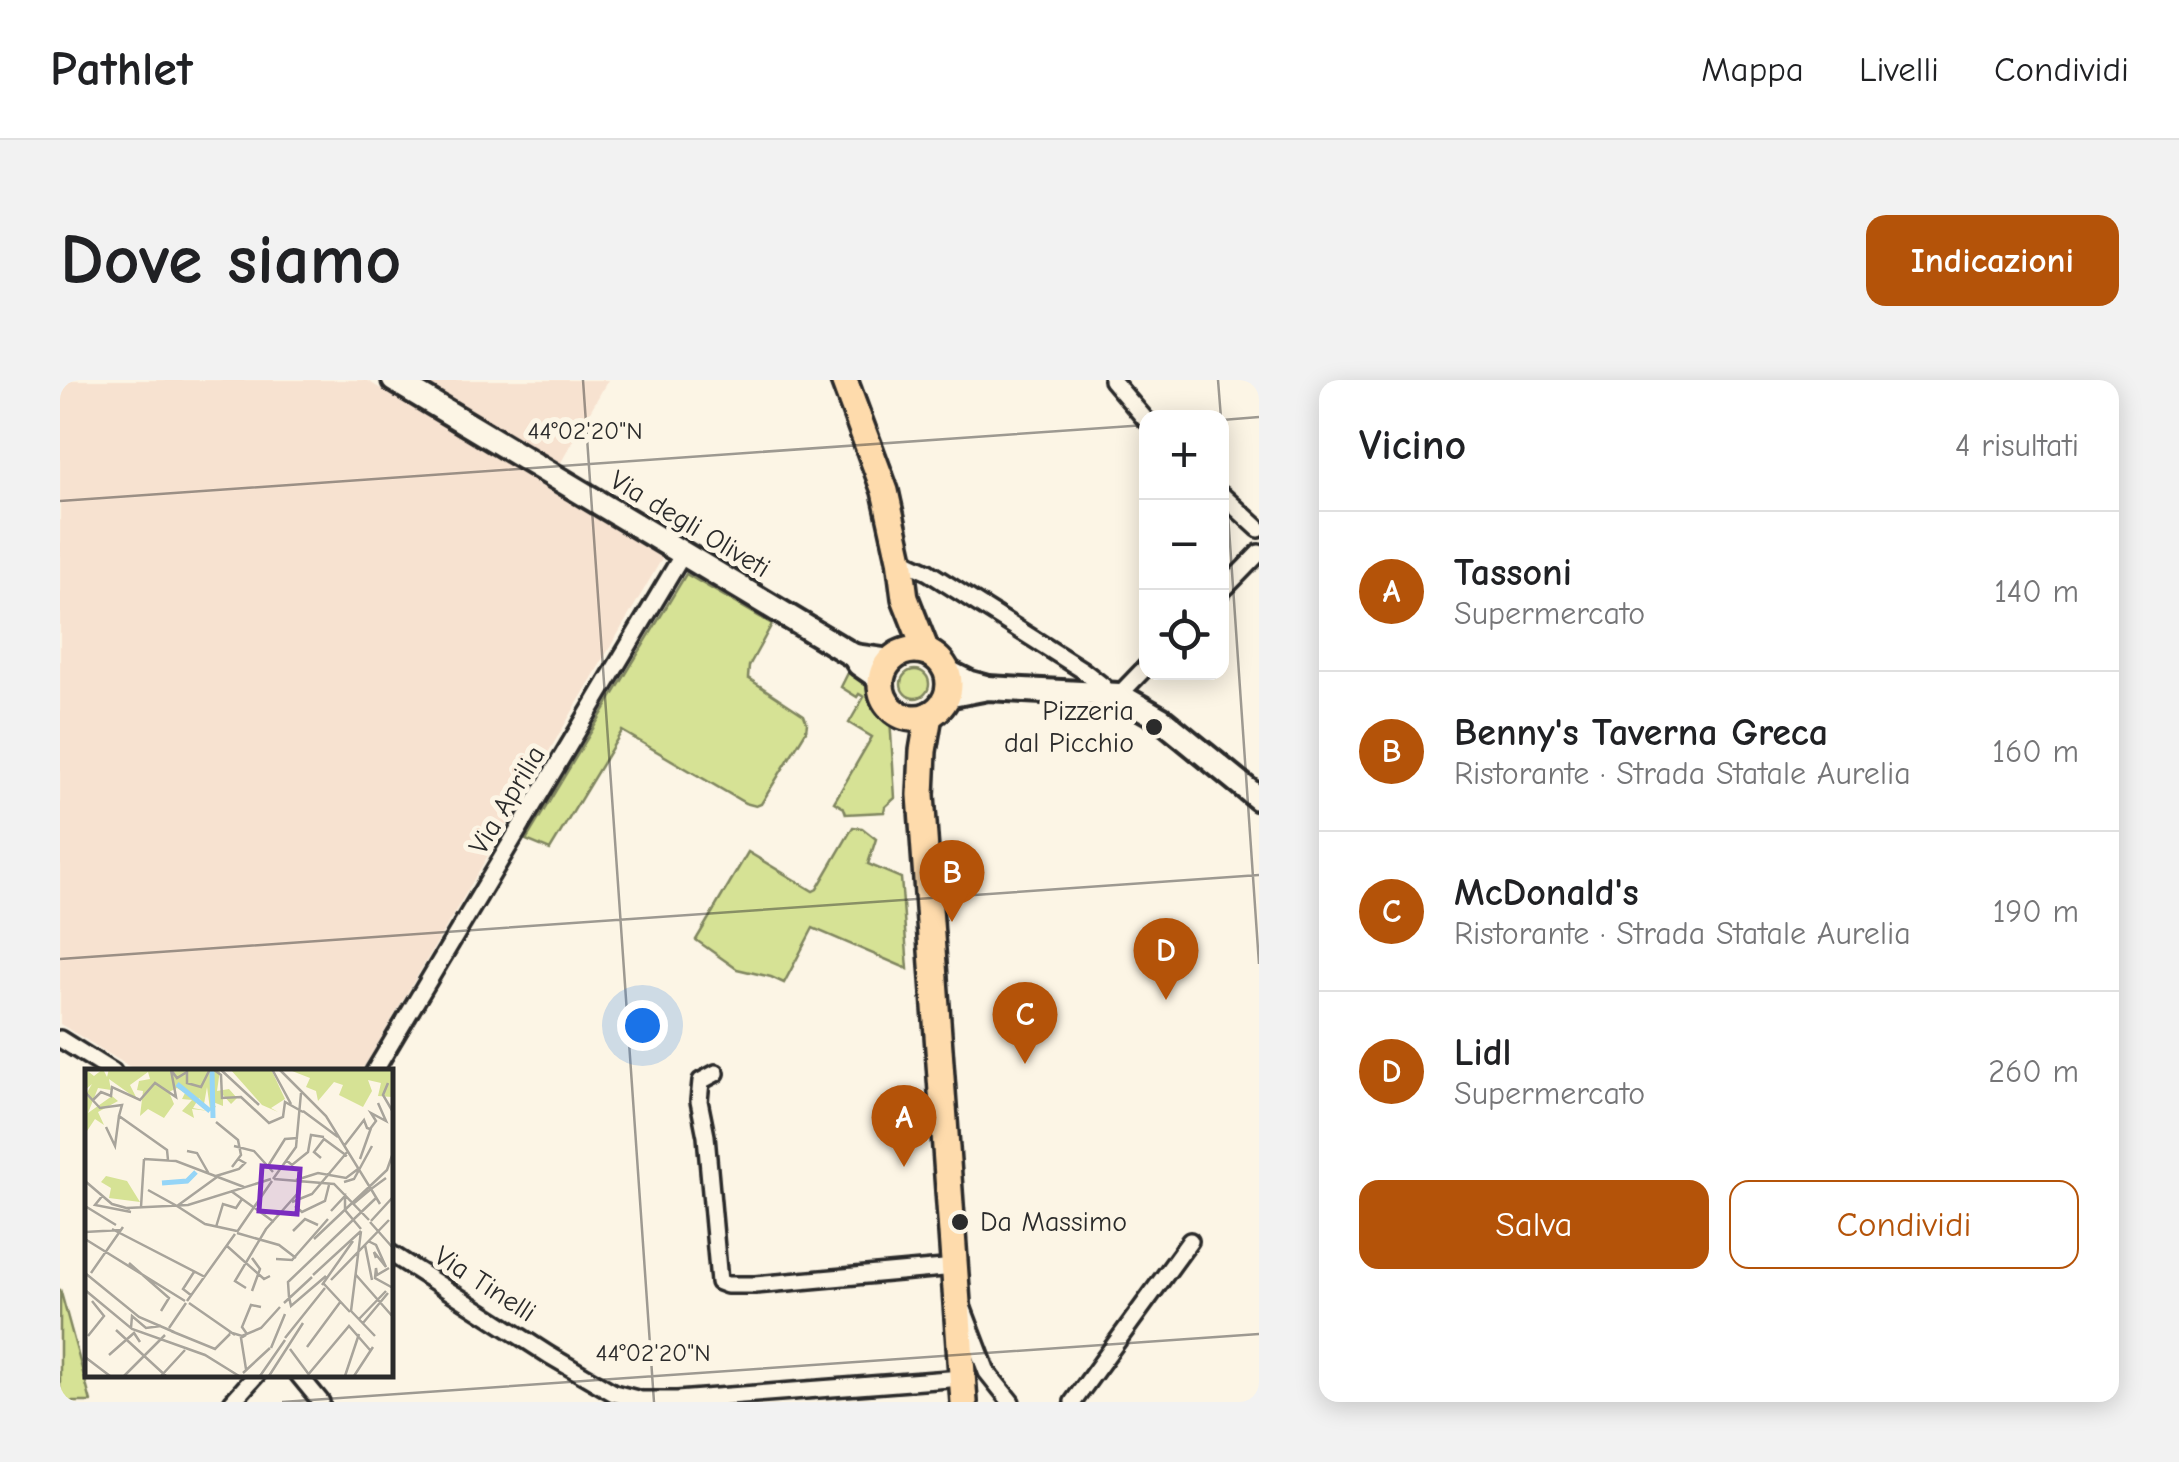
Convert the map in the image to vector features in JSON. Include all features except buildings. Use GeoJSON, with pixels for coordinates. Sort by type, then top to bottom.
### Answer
{"type":"FeatureCollection","features":[{"type":"Feature","properties":{"kind":"main road","name":"Via degli Oliveti"},"geometry":{"type":"LineString","coordinates":[[394,380],[854,656],[890,665]]}},
{"type":"Feature","properties":{"kind":"main road"},"geometry":{"type":"LineString","coordinates":[[844,380],[885,490],[905,598],[926,651]]}},
{"type":"Feature","properties":{"kind":"main road"},"geometry":{"type":"LineString","coordinates":[[890,665],[908,650],[935,656],[948,684],[943,704],[920,718],[902,715],[886,701],[890,665],[905,598]]}},
{"type":"Feature","properties":{"kind":"main road"},"geometry":{"type":"LineString","coordinates":[[948,684],[1114,695],[1161,719],[1259,798]]}},
{"type":"Feature","properties":{"kind":"main road"},"geometry":{"type":"LineString","coordinates":[[902,715],[922,796]]}},
{"type":"Feature","properties":{"kind":"main road"},"geometry":{"type":"LineString","coordinates":[[929,716],[922,796],[963,1390]]}},
{"type":"Feature","properties":{"kind":"street"},"geometry":{"type":"LineString","coordinates":[[1112,380],[1139,412]]}},
{"type":"Feature","properties":{"kind":"street"},"geometry":{"type":"LineString","coordinates":[[1227,500],[1259,529]]}},
{"type":"Feature","properties":{"kind":"street","name":"Via Aprilia"},"geometry":{"type":"LineString","coordinates":[[376,1069],[683,554]]}},
{"type":"Feature","properties":{"kind":"street"},"geometry":{"type":"LineString","coordinates":[[1223,590],[1259,554]]}},
{"type":"Feature","properties":{"kind":"street"},"geometry":{"type":"LineString","coordinates":[[900,559],[928,572],[1082,670],[1114,695],[1139,673]]}},
{"type":"Feature","properties":{"kind":"street"},"geometry":{"type":"LineString","coordinates":[[60,1039],[108,1069]]}},
{"type":"Feature","properties":{"kind":"street"},"geometry":{"type":"LineString","coordinates":[[716,1073],[701,1082],[700,1101],[718,1282],[755,1285],[955,1266]]}},
{"type":"Feature","properties":{"kind":"street"},"geometry":{"type":"LineString","coordinates":[[1073,1402],[1190,1241]]}},
{"type":"Feature","properties":{"kind":"street","name":"Via Tinelli"},"geometry":{"type":"LineString","coordinates":[[392,1254],[549,1355],[614,1393],[641,1400],[963,1390]]}},
{"type":"Feature","properties":{"kind":"street"},"geometry":{"type":"LineString","coordinates":[[957,1298],[987,1372],[1011,1402]]}},
{"type":"Feature","properties":{"kind":"street"},"geometry":{"type":"LineString","coordinates":[[232,1402],[254,1377]]}},
{"type":"Feature","properties":{"kind":"street"},"geometry":{"type":"LineString","coordinates":[[301,1377],[322,1402]]}},
{"type":"Feature","properties":{"kind":"shaded area"},"geometry":{"type":"Polygon","coordinates":[[[66,380],[366,380],[663,557],[363,1069],[133,1069],[60,1024],[60,389],[66,380]]]}},
{"type":"Feature","properties":{"kind":"shaded area"},"geometry":{"type":"Polygon","coordinates":[[[420,380],[608,380],[560,464],[420,380]]]}},
{"type":"Feature","properties":{"kind":"green space"},"geometry":{"type":"Polygon","coordinates":[[[686,574],[772,624],[749,666],[748,678],[804,715],[806,731],[761,804],[756,806],[622,731],[550,850],[526,840],[686,574]]]}},
{"type":"Feature","properties":{"kind":"green space"},"geometry":{"type":"Polygon","coordinates":[[[850,669],[871,682],[880,708],[890,717],[895,798],[884,812],[846,814],[834,802],[872,737],[849,723],[864,697],[841,687],[850,669]]]}},
{"type":"Feature","properties":{"kind":"green space"},"geometry":{"type":"Polygon","coordinates":[[[915,670],[925,674],[929,684],[925,694],[915,698],[905,694],[901,684],[905,674],[915,670]]]}},
{"type":"Feature","properties":{"kind":"green space"},"geometry":{"type":"Polygon","coordinates":[[[853,827],[862,828],[876,839],[868,864],[901,878],[908,969],[813,928],[784,983],[737,969],[696,940],[748,852],[813,891],[853,827]]]}},
{"type":"Feature","properties":{"kind":"green space"},"geometry":{"type":"Polygon","coordinates":[[[60,1289],[91,1402],[60,1402],[60,1289]]]}},
{"type":"Feature","properties":{"kind":"place","name":"Pizzeria dal Picchio"},"geometry":{"type":"Point","coordinates":[1154,727]}},
{"type":"Feature","properties":{"kind":"place","name":"Benny's Taverna Greca"},"geometry":{"type":"Point","coordinates":[952,922]}},
{"type":"Feature","properties":{"kind":"place","name":"Lidl"},"geometry":{"type":"Point","coordinates":[1166,1000]}},
{"type":"Feature","properties":{"kind":"place","name":"McDonald's"},"geometry":{"type":"Point","coordinates":[1025,1064]}},
{"type":"Feature","properties":{"kind":"place","name":"Tassoni"},"geometry":{"type":"Point","coordinates":[904,1167]}},
{"type":"Feature","properties":{"kind":"place","name":"Da Massimo"},"geometry":{"type":"Point","coordinates":[960,1222]}}]}
